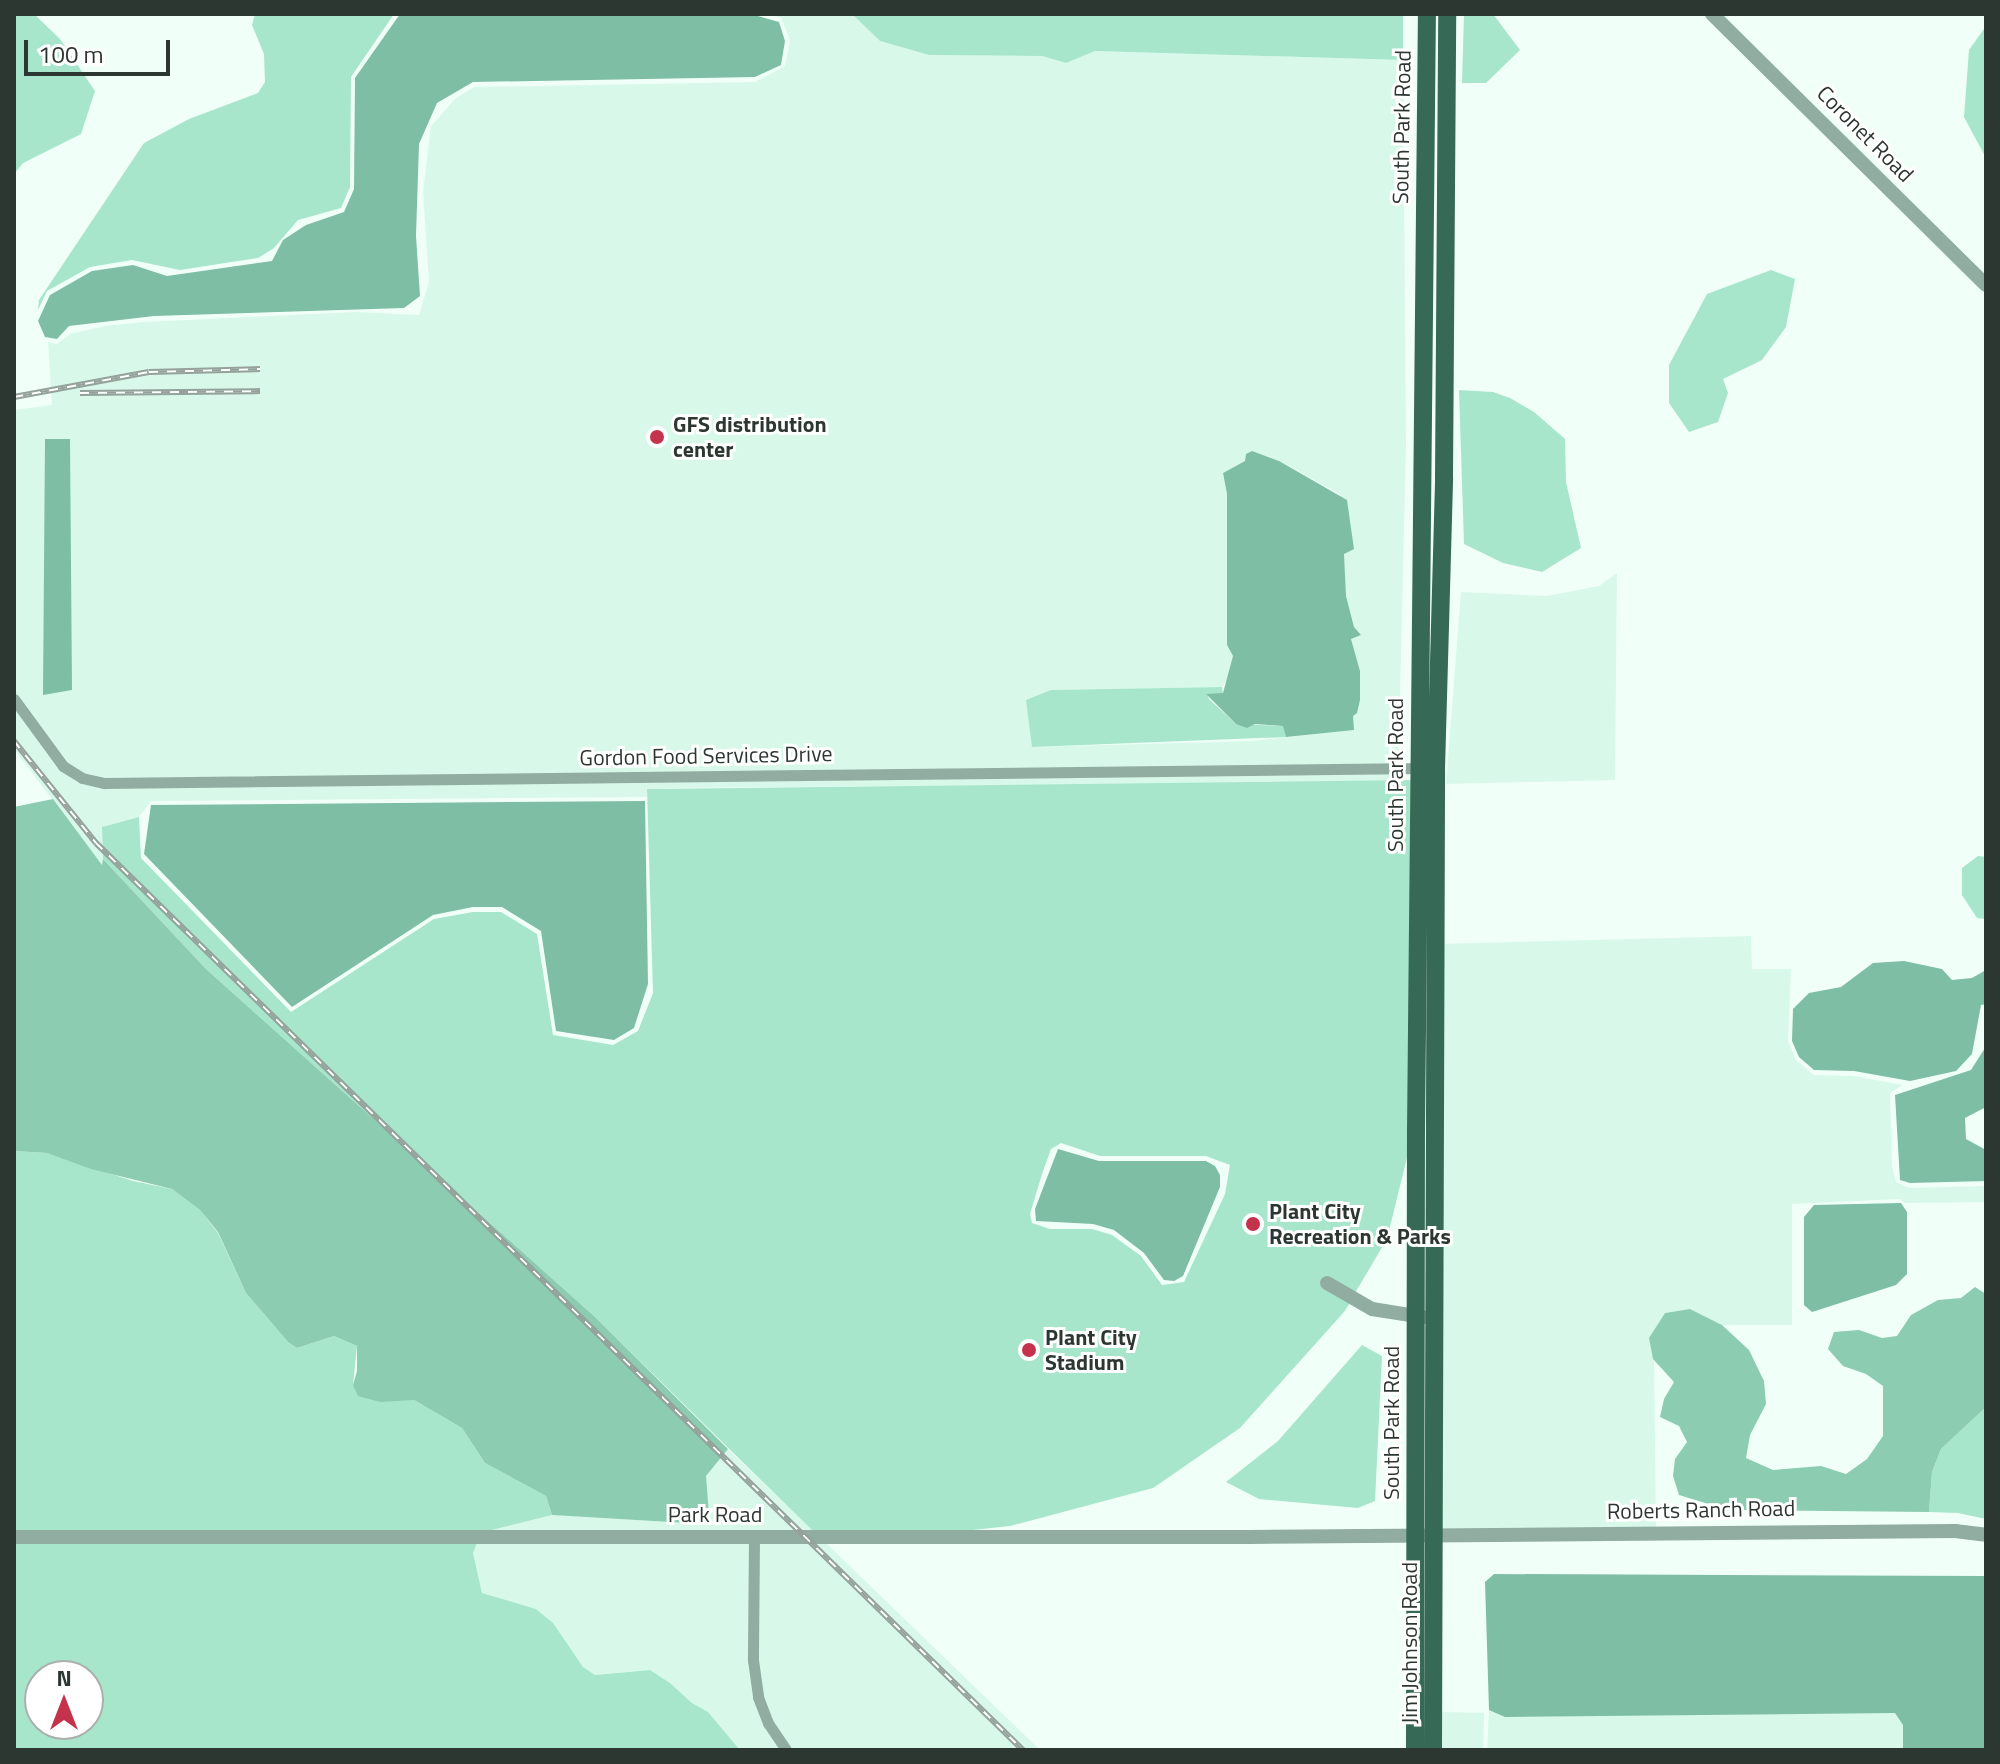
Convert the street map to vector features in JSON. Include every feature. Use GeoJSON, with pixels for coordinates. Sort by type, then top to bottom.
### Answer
{"type":"FeatureCollection","features":[{"type":"Feature","properties":{"kind":"main road","name":"South Park Road"},"geometry":{"type":"LineString","coordinates":[[1427,14],[1420,699],[1428,768]]}},
{"type":"Feature","properties":{"kind":"main road","name":"South Park Road"},"geometry":{"type":"LineString","coordinates":[[1425,1536],[1416,1399],[1427,1318],[1417,1168],[1428,931],[1428,768],[1444,478],[1447,14]]}},
{"type":"Feature","properties":{"kind":"main road","name":"South Park Road"},"geometry":{"type":"LineString","coordinates":[[1425,1536],[1427,1318],[1435,1151],[1424,1126],[1425,936],[1428,931]]}},
{"type":"Feature","properties":{"kind":"main road","name":"Jim Johnson Road"},"geometry":{"type":"LineString","coordinates":[[1415,1750],[1415,1680],[1425,1536]]}},
{"type":"Feature","properties":{"kind":"main road","name":"Jim Johnson Road"},"geometry":{"type":"LineString","coordinates":[[1425,1536],[1434,1687],[1433,1750]]}},
{"type":"Feature","properties":{"kind":"main road"},"geometry":{"type":"LineString","coordinates":[[1415,1680],[1423,1697],[1423,1750]]}},
{"type":"Feature","properties":{"kind":"street","name":"Coronet Road"},"geometry":{"type":"LineString","coordinates":[[1712,14],[1986,285]]}},
{"type":"Feature","properties":{"kind":"street","name":"Gordon Food Services Drive"},"geometry":{"type":"LineString","coordinates":[[14,699],[63,766],[82,778],[104,783],[1428,768]]}},
{"type":"Feature","properties":{"kind":"street"},"geometry":{"type":"LineString","coordinates":[[1327,1283],[1372,1309],[1427,1318]]}},
{"type":"Feature","properties":{"kind":"street","name":"Roberts Ranch Road"},"geometry":{"type":"LineString","coordinates":[[1425,1536],[1831,1531],[1986,1535]]}},
{"type":"Feature","properties":{"kind":"street","name":"Park Road"},"geometry":{"type":"LineString","coordinates":[[14,1537],[1425,1536]]}},
{"type":"Feature","properties":{"kind":"street"},"geometry":{"type":"LineString","coordinates":[[754,1537],[758,1697],[768,1723],[786,1750]]}},
{"type":"Feature","properties":{"kind":"shaded area"},"geometry":{"type":"Polygon","coordinates":[[[14,14],[34,14],[60,39],[95,91],[81,134],[23,163],[14,174],[14,14]]]}},
{"type":"Feature","properties":{"kind":"shaded area"},"geometry":{"type":"Polygon","coordinates":[[[255,14],[394,14],[351,77],[350,187],[341,208],[298,220],[274,248],[258,258],[180,270],[132,260],[90,267],[47,291],[38,310],[39,300],[144,143],[189,119],[258,93],[265,82],[264,54],[252,25],[255,14]]]}},
{"type":"Feature","properties":{"kind":"shaded area"},"geometry":{"type":"Polygon","coordinates":[[[400,14],[751,14],[779,22],[785,41],[781,65],[755,77],[473,82],[437,103],[419,144],[416,236],[420,296],[404,308],[154,316],[69,326],[57,339],[45,337],[38,321],[50,295],[92,271],[133,265],[167,276],[272,261],[283,240],[306,225],[344,212],[354,189],[355,78],[400,14]]]}},
{"type":"Feature","properties":{"kind":"shaded area"},"geometry":{"type":"Polygon","coordinates":[[[768,14],[852,14],[880,41],[929,55],[1042,56],[1066,63],[1095,51],[1403,60],[1406,444],[1398,782],[671,788],[648,789],[647,797],[151,801],[139,817],[102,827],[103,866],[14,749],[14,410],[52,405],[48,342],[57,344],[70,334],[105,326],[143,322],[355,312],[419,315],[429,282],[423,192],[431,126],[456,98],[474,87],[755,82],[785,66],[790,40],[781,18],[768,14]],[[1245,461],[1223,473],[1227,494],[1227,645],[1233,656],[1229,678],[1222,687],[1051,690],[1032,747],[1251,741],[1353,730],[1353,716],[1360,700],[1360,671],[1351,639],[1360,635],[1354,627],[1346,596],[1340,494],[1279,461],[1245,461]]]}},
{"type":"Feature","properties":{"kind":"shaded area"},"geometry":{"type":"Polygon","coordinates":[[[852,14],[1403,14],[1403,60],[1095,51],[1066,63],[1042,56],[929,55],[880,41],[852,14]]]}},
{"type":"Feature","properties":{"kind":"shaded area"},"geometry":{"type":"Polygon","coordinates":[[[1464,14],[1493,14],[1520,50],[1486,83],[1462,83],[1464,14]]]}},
{"type":"Feature","properties":{"kind":"shaded area"},"geometry":{"type":"Polygon","coordinates":[[[1986,26],[1986,158],[1964,117],[1969,50],[1986,26]]]}},
{"type":"Feature","properties":{"kind":"shaded area"},"geometry":{"type":"Polygon","coordinates":[[[1771,270],[1795,279],[1786,327],[1762,360],[1723,379],[1728,393],[1718,422],[1689,432],[1669,403],[1669,365],[1707,294],[1771,270]]]}},
{"type":"Feature","properties":{"kind":"shaded area"},"geometry":{"type":"Polygon","coordinates":[[[1459,390],[1493,392],[1510,398],[1534,412],[1565,439],[1566,482],[1581,548],[1542,572],[1503,563],[1464,544],[1459,390]]]}},
{"type":"Feature","properties":{"kind":"shaded area"},"geometry":{"type":"Polygon","coordinates":[[[45,439],[70,439],[72,690],[43,695],[45,439]]]}},
{"type":"Feature","properties":{"kind":"shaded area"},"geometry":{"type":"Polygon","coordinates":[[[1252,451],[1279,461],[1347,500],[1354,549],[1344,554],[1346,596],[1354,627],[1361,635],[1351,639],[1360,671],[1360,700],[1357,713],[1353,716],[1354,730],[1286,737],[1283,726],[1255,724],[1247,728],[1236,724],[1206,694],[1223,693],[1233,656],[1227,645],[1227,494],[1223,473],[1245,461],[1246,454],[1252,451]]]}},
{"type":"Feature","properties":{"kind":"shaded area"},"geometry":{"type":"Polygon","coordinates":[[[1617,573],[1615,780],[1446,784],[1461,592],[1547,596],[1599,586],[1617,573]]]}},
{"type":"Feature","properties":{"kind":"shaded area"},"geometry":{"type":"Polygon","coordinates":[[[1222,687],[1223,694],[1207,694],[1236,724],[1284,726],[1286,737],[1032,747],[1026,700],[1051,690],[1222,687]]]}},
{"type":"Feature","properties":{"kind":"shaded area"},"geometry":{"type":"Polygon","coordinates":[[[1415,780],[1411,1141],[1387,1239],[1355,1293],[1326,1276],[1321,1285],[1350,1303],[1240,1428],[1153,1488],[1010,1526],[963,1531],[814,1532],[594,1316],[206,969],[103,859],[102,827],[139,817],[141,858],[291,1012],[434,919],[473,912],[501,912],[537,934],[553,1035],[613,1045],[638,1031],[653,993],[647,789],[1415,780]],[[1061,1143],[1051,1149],[1030,1214],[1032,1223],[1050,1229],[1092,1229],[1112,1235],[1141,1256],[1162,1285],[1184,1282],[1225,1194],[1230,1165],[1206,1156],[1100,1156],[1061,1143]]]}},
{"type":"Feature","properties":{"kind":"shaded area"},"geometry":{"type":"Polygon","coordinates":[[[53,799],[102,865],[103,859],[206,969],[594,1316],[728,1449],[706,1476],[709,1514],[704,1524],[552,1515],[546,1496],[485,1463],[462,1428],[414,1400],[380,1402],[358,1396],[353,1385],[357,1371],[357,1346],[334,1336],[297,1348],[288,1342],[246,1293],[218,1232],[200,1210],[172,1189],[91,1169],[47,1153],[14,1151],[14,807],[53,799]]]}},
{"type":"Feature","properties":{"kind":"shaded area"},"geometry":{"type":"Polygon","coordinates":[[[645,801],[648,984],[634,1028],[614,1040],[556,1031],[541,931],[502,907],[473,907],[433,915],[292,1007],[144,854],[151,805],[645,801]]]}},
{"type":"Feature","properties":{"kind":"shaded area"},"geometry":{"type":"Polygon","coordinates":[[[1978,856],[1986,857],[1986,919],[1977,918],[1962,895],[1962,868],[1978,856]]]}},
{"type":"Feature","properties":{"kind":"shaded area"},"geometry":{"type":"Polygon","coordinates":[[[1751,936],[1752,969],[1791,969],[1788,1041],[1796,1060],[1814,1075],[1853,1076],[1903,1085],[1890,1093],[1892,1166],[1896,1182],[1909,1188],[1986,1186],[1986,1202],[1905,1203],[1900,1199],[1792,1204],[1792,1325],[1722,1325],[1690,1309],[1665,1313],[1649,1338],[1654,1360],[1656,1527],[1439,1530],[1441,944],[1751,936]]]}},
{"type":"Feature","properties":{"kind":"shaded area"},"geometry":{"type":"Polygon","coordinates":[[[1904,961],[1942,969],[1952,980],[1972,978],[1986,970],[1986,1004],[1981,1005],[1972,1054],[1956,1071],[1910,1081],[1854,1071],[1814,1070],[1799,1057],[1792,1041],[1793,1009],[1809,993],[1841,987],[1873,963],[1904,961]]]}},
{"type":"Feature","properties":{"kind":"shaded area"},"geometry":{"type":"Polygon","coordinates":[[[1986,1016],[1986,1107],[1965,1118],[1966,1139],[1986,1150],[1986,1181],[1910,1183],[1900,1180],[1895,1095],[1971,1070],[1985,1048],[1986,1016]]]}},
{"type":"Feature","properties":{"kind":"shaded area"},"geometry":{"type":"Polygon","coordinates":[[[1058,1149],[1099,1161],[1206,1161],[1215,1166],[1220,1175],[1220,1187],[1183,1276],[1174,1281],[1164,1280],[1144,1253],[1114,1230],[1093,1224],[1036,1221],[1035,1209],[1058,1149]]]}},
{"type":"Feature","properties":{"kind":"shaded area"},"geometry":{"type":"Polygon","coordinates":[[[14,1151],[47,1153],[133,1181],[172,1189],[200,1210],[218,1233],[246,1293],[288,1342],[297,1348],[334,1336],[357,1346],[353,1385],[401,1400],[414,1400],[462,1428],[485,1463],[546,1496],[552,1515],[488,1531],[14,1531],[14,1151]]]}},
{"type":"Feature","properties":{"kind":"shaded area"},"geometry":{"type":"Polygon","coordinates":[[[1901,1203],[1907,1212],[1907,1274],[1896,1285],[1812,1312],[1804,1305],[1804,1217],[1814,1205],[1901,1203]]]}},
{"type":"Feature","properties":{"kind":"shaded area"},"geometry":{"type":"Polygon","coordinates":[[[1975,1287],[1986,1294],[1986,1407],[1941,1449],[1932,1472],[1929,1512],[1728,1510],[1679,1495],[1673,1476],[1675,1459],[1687,1442],[1679,1426],[1660,1417],[1664,1399],[1674,1382],[1653,1359],[1649,1338],[1665,1313],[1690,1309],[1722,1325],[1749,1350],[1764,1381],[1766,1404],[1750,1435],[1746,1458],[1773,1470],[1821,1466],[1846,1474],[1867,1459],[1883,1436],[1883,1386],[1866,1374],[1843,1366],[1828,1349],[1834,1332],[1859,1330],[1882,1338],[1897,1336],[1911,1315],[1938,1300],[1961,1298],[1975,1287]]]}},
{"type":"Feature","properties":{"kind":"shaded area"},"geometry":{"type":"Polygon","coordinates":[[[1362,1345],[1382,1356],[1375,1501],[1358,1508],[1259,1499],[1226,1482],[1278,1441],[1362,1345]]]}},
{"type":"Feature","properties":{"kind":"shaded area"},"geometry":{"type":"Polygon","coordinates":[[[1986,1407],[1986,1519],[1958,1513],[1929,1512],[1932,1472],[1941,1449],[1986,1407]]]}},
{"type":"Feature","properties":{"kind":"shaded area"},"geometry":{"type":"Polygon","coordinates":[[[728,1449],[814,1532],[488,1531],[552,1515],[704,1524],[706,1476],[728,1449]]]}},
{"type":"Feature","properties":{"kind":"shaded area"},"geometry":{"type":"Polygon","coordinates":[[[14,1543],[477,1543],[473,1553],[482,1593],[536,1609],[553,1623],[583,1667],[595,1675],[650,1670],[708,1712],[740,1750],[14,1750],[14,1543]]]}},
{"type":"Feature","properties":{"kind":"shaded area"},"geometry":{"type":"Polygon","coordinates":[[[477,1543],[826,1543],[1040,1750],[740,1750],[708,1712],[649,1670],[595,1675],[583,1667],[568,1646],[482,1593],[473,1553],[477,1543]]]}},
{"type":"Feature","properties":{"kind":"shaded area"},"geometry":{"type":"Polygon","coordinates":[[[1494,1574],[1986,1576],[1986,1750],[1903,1750],[1903,1725],[1895,1713],[1505,1717],[1489,1710],[1485,1582],[1494,1574]]]}},
{"type":"Feature","properties":{"kind":"shaded area"},"geometry":{"type":"Polygon","coordinates":[[[1489,1710],[1896,1713],[1903,1725],[1903,1750],[1487,1750],[1489,1710]]]}},
{"type":"Feature","properties":{"kind":"shaded area"},"geometry":{"type":"Polygon","coordinates":[[[1438,1712],[1484,1713],[1483,1750],[1437,1750],[1438,1712]]]}},
{"type":"Feature","properties":{"kind":"railway"},"geometry":{"type":"LineString","coordinates":[[14,397],[149,372],[260,369]]}},
{"type":"Feature","properties":{"kind":"railway"},"geometry":{"type":"LineString","coordinates":[[80,393],[260,391]]}},
{"type":"Feature","properties":{"kind":"railway"},"geometry":{"type":"LineString","coordinates":[[14,741],[96,843],[1023,1750]]}},
{"type":"Feature","properties":{"kind":"place","name":"GFS distribution center"},"geometry":{"type":"Point","coordinates":[657,437]}},
{"type":"Feature","properties":{"kind":"place","name":"Plant City Recreation & Parks"},"geometry":{"type":"Point","coordinates":[1253,1224]}},
{"type":"Feature","properties":{"kind":"place","name":"Plant City Stadium"},"geometry":{"type":"Point","coordinates":[1029,1350]}}]}
